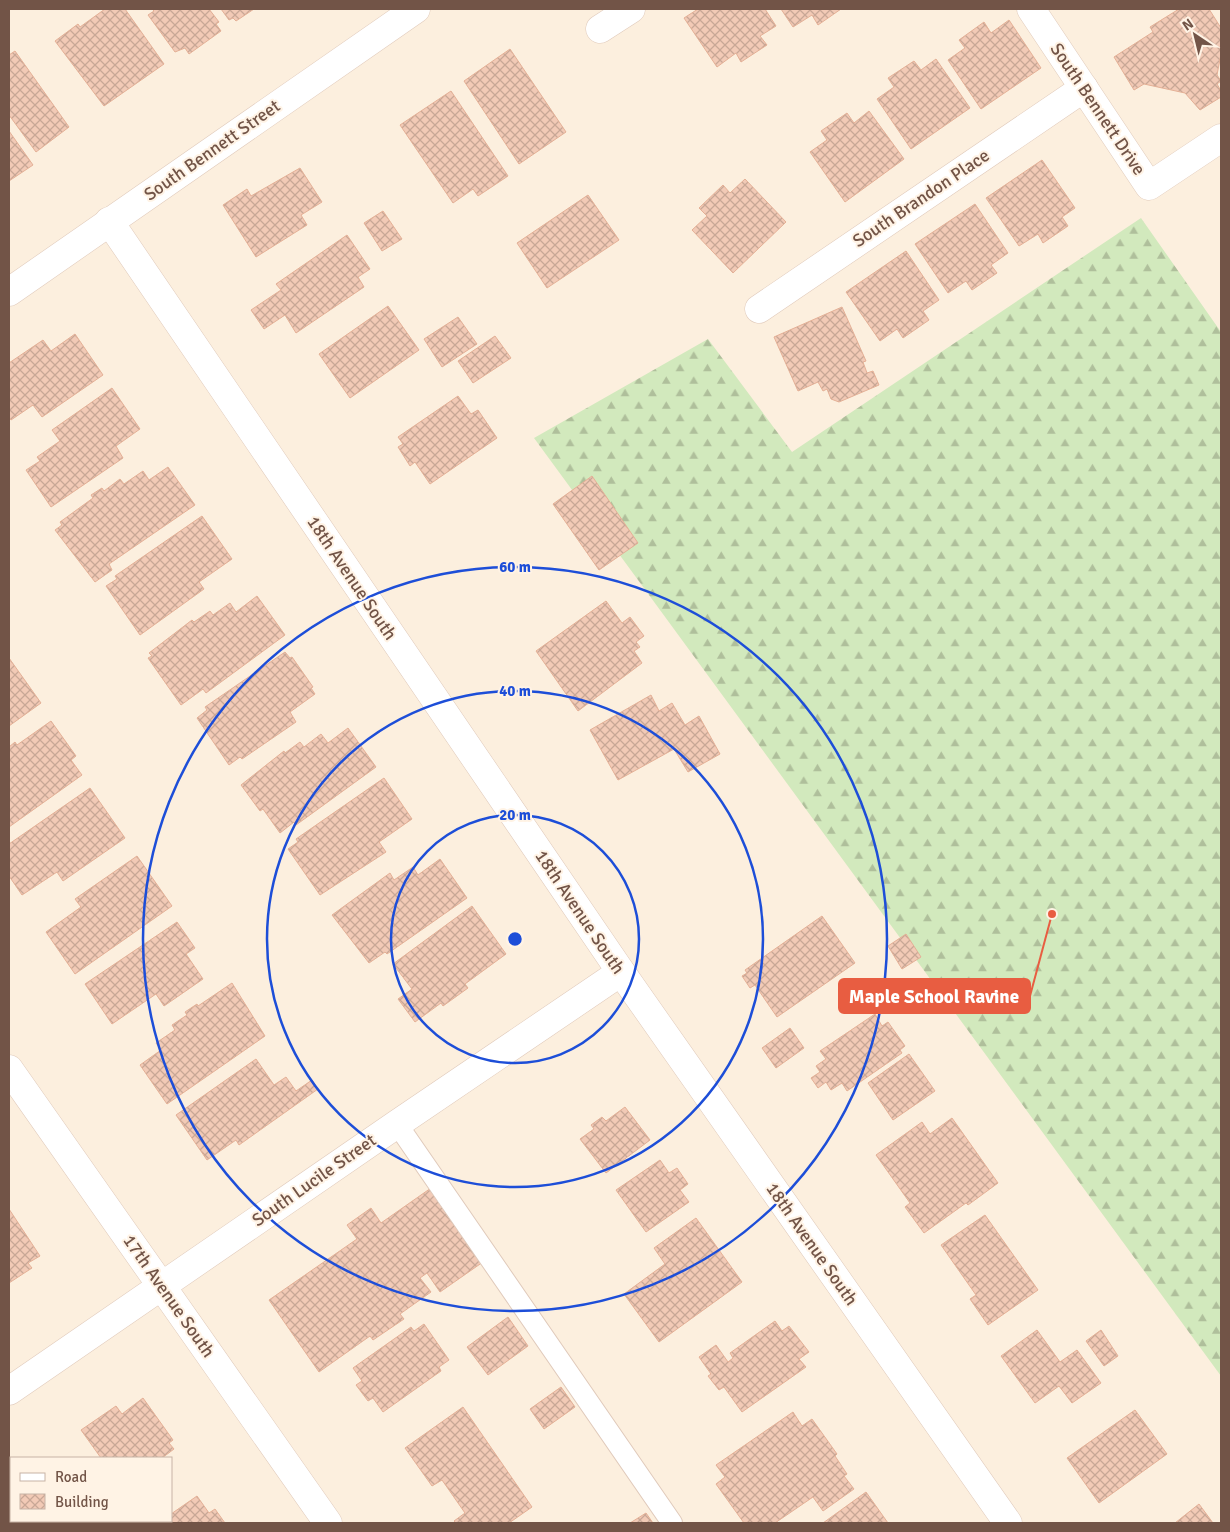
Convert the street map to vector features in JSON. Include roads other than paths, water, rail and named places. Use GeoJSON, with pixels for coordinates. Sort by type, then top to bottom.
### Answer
{"type":"FeatureCollection","features":[{"type":"Feature","properties":{"kind":"street","name":"South Bennett Street"},"geometry":{"type":"LineString","coordinates":[[9,292],[416,9]]}},
{"type":"Feature","properties":{"kind":"street"},"geometry":{"type":"LineString","coordinates":[[600,29],[631,9]]}},
{"type":"Feature","properties":{"kind":"street","name":"South Bennett Drive"},"geometry":{"type":"LineString","coordinates":[[1031,9],[1149,186],[1221,138]]}},
{"type":"Feature","properties":{"kind":"street","name":"South Brandon Place"},"geometry":{"type":"LineString","coordinates":[[759,309],[1084,88]]}},
{"type":"Feature","properties":{"kind":"street","name":"18th Avenue South"},"geometry":{"type":"LineString","coordinates":[[109,221],[621,972],[1008,1523]]}},
{"type":"Feature","properties":{"kind":"street","name":"South Lucile Street"},"geometry":{"type":"LineString","coordinates":[[9,1391],[621,972]]}},
{"type":"Feature","properties":{"kind":"street","name":"17th Avenue South"},"geometry":{"type":"LineString","coordinates":[[9,1069],[328,1523]]}},
{"type":"Feature","properties":{"kind":"lane"},"geometry":{"type":"LineString","coordinates":[[397,1124],[672,1523]]}},
{"type":"Feature","properties":{"kind":"place","name":"Maple School Ravine"},"geometry":{"type":"Point","coordinates":[1052,914]}}]}
